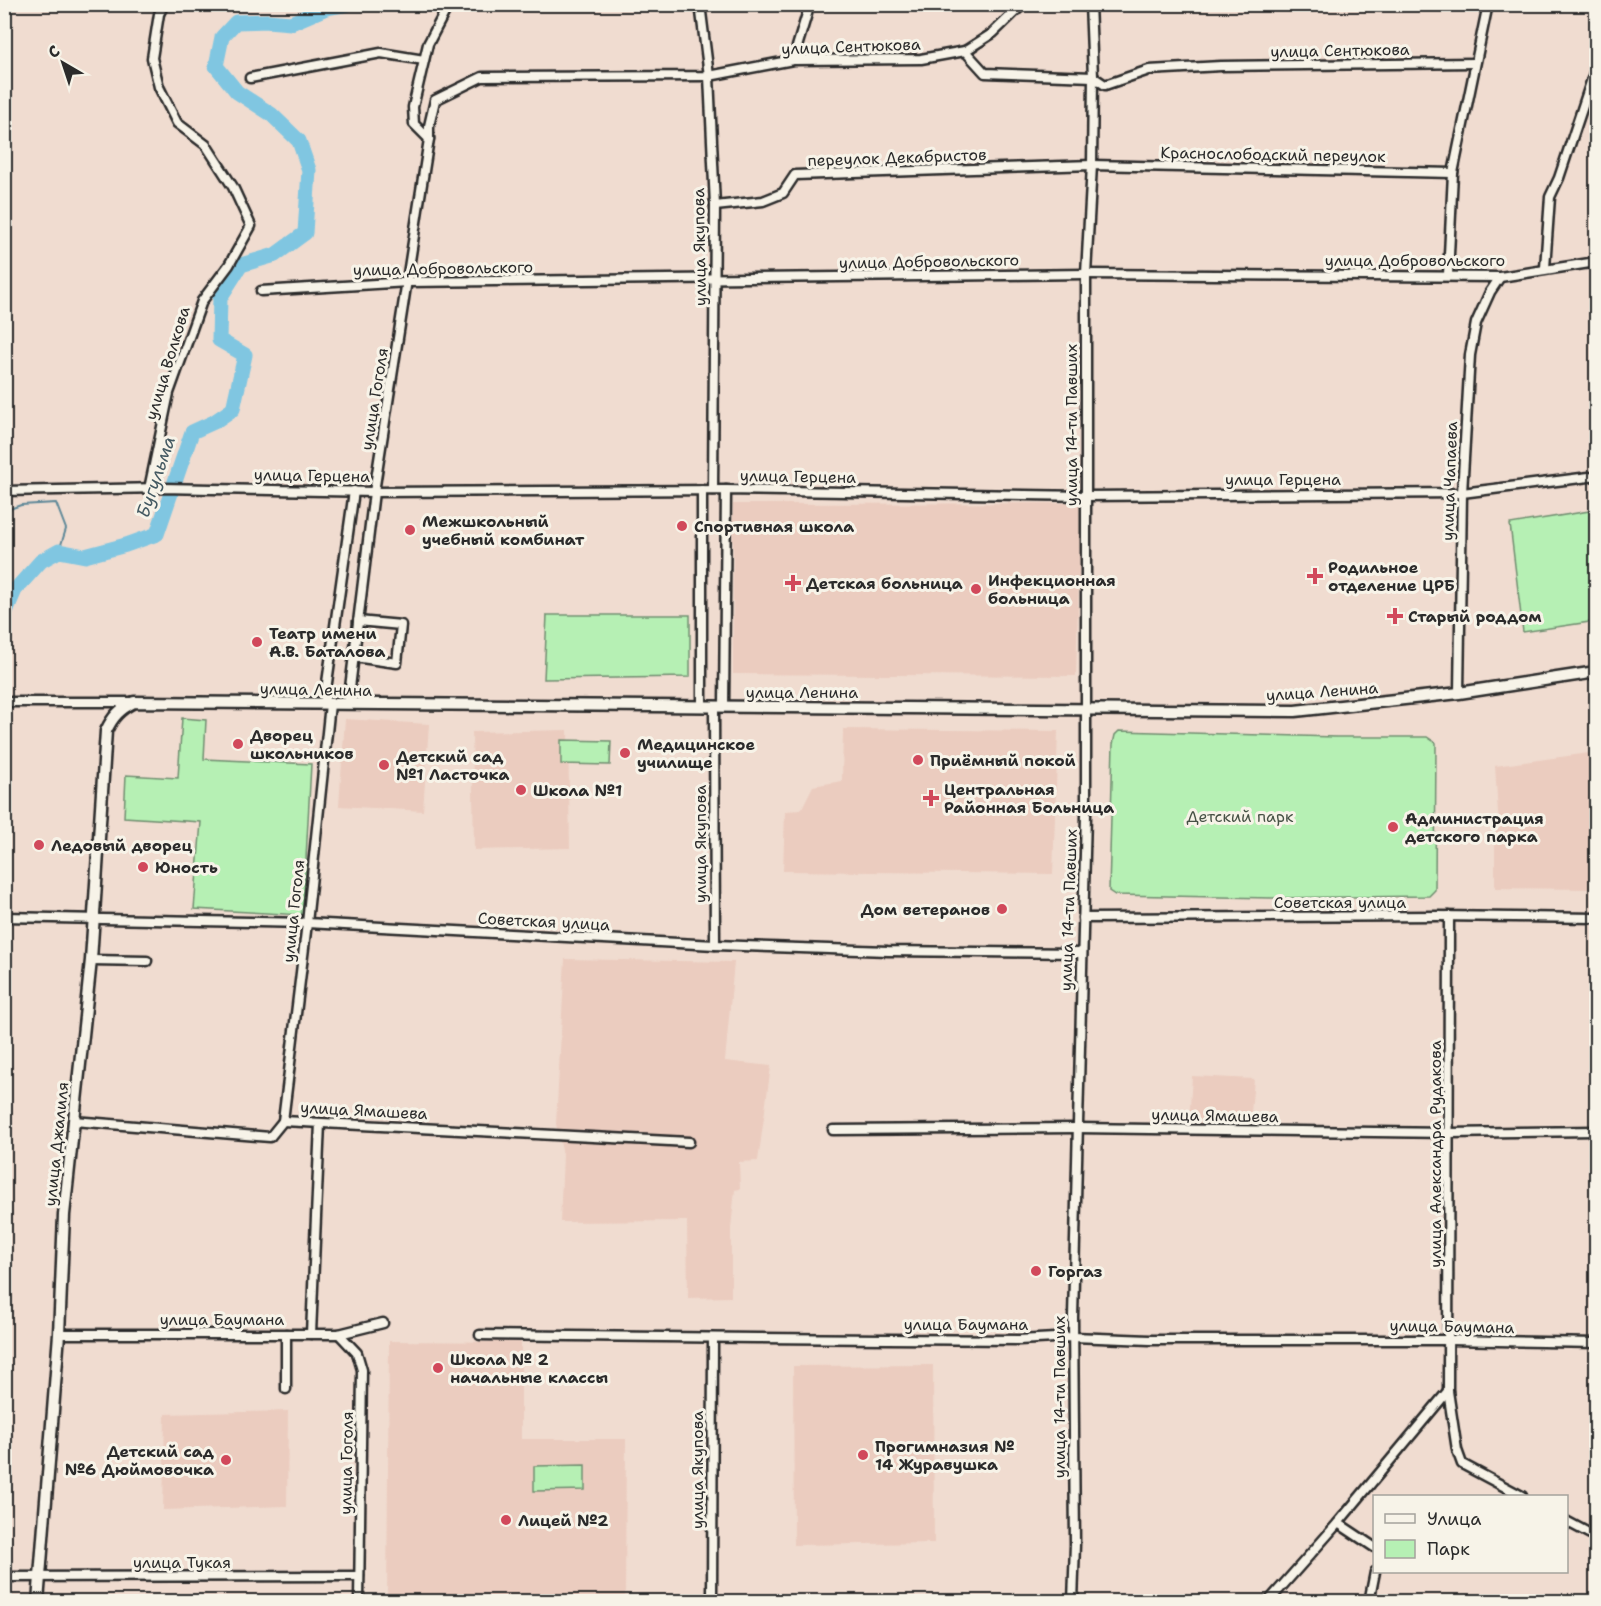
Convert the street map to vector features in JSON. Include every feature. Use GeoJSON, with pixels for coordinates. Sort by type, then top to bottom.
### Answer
{"type":"FeatureCollection","features":[{"type":"Feature","properties":{"kind":"main road","name":"улица Ленина"},"geometry":{"type":"LineString","coordinates":[[134,702],[1295,711],[1459,693],[1596,672]]}},
{"type":"Feature","properties":{"kind":"main road","name":"улица Джалиля"},"geometry":{"type":"LineString","coordinates":[[38,1602],[59,1334],[64,1215],[91,960],[106,731],[112,719],[121,709],[134,702]]}},
{"type":"Feature","properties":{"kind":"street","name":"улица Волкова"},"geometry":{"type":"LineString","coordinates":[[149,489],[169,393],[202,301],[229,265],[251,226],[233,187],[206,145],[177,123],[159,87],[152,58],[159,14],[165,4]]}},
{"type":"Feature","properties":{"kind":"street"},"geometry":{"type":"LineString","coordinates":[[429,139],[414,124],[413,107],[428,44],[449,4]]}},
{"type":"Feature","properties":{"kind":"street","name":"улица Якупова"},"geometry":{"type":"LineString","coordinates":[[700,4],[710,76],[715,206],[713,490]]}},
{"type":"Feature","properties":{"kind":"street"},"geometry":{"type":"LineString","coordinates":[[793,60],[810,4]]}},
{"type":"Feature","properties":{"kind":"street"},"geometry":{"type":"LineString","coordinates":[[965,51],[993,33],[1023,4]]}},
{"type":"Feature","properties":{"kind":"street","name":"улица 14-ти Павших"},"geometry":{"type":"LineString","coordinates":[[1073,1602],[1073,1337],[1086,815],[1086,274],[1092,165],[1093,77],[1090,4]]}},
{"type":"Feature","properties":{"kind":"street"},"geometry":{"type":"LineString","coordinates":[[1448,275],[1453,173],[1488,4]]}},
{"type":"Feature","properties":{"kind":"street","name":"улица Сентюкова"},"geometry":{"type":"LineString","coordinates":[[435,100],[482,77],[710,76],[793,60],[921,59],[965,51],[985,73],[1093,77],[1106,85],[1149,70],[1221,66],[1475,63]]}},
{"type":"Feature","properties":{"kind":"street"},"geometry":{"type":"LineString","coordinates":[[250,78],[381,52],[424,60]]}},
{"type":"Feature","properties":{"kind":"street"},"geometry":{"type":"LineString","coordinates":[[1545,268],[1550,197],[1559,178],[1596,67]]}},
{"type":"Feature","properties":{"kind":"street","name":"улица Гоголя"},"geometry":{"type":"LineString","coordinates":[[348,704],[374,492],[408,282],[429,126],[435,100]]}},
{"type":"Feature","properties":{"kind":"street","name":"Краснослободский переулок"},"geometry":{"type":"LineString","coordinates":[[1092,165],[1453,173]]}},
{"type":"Feature","properties":{"kind":"street","name":"переулок Декабристов"},"geometry":{"type":"LineString","coordinates":[[715,206],[763,201],[783,192],[795,176],[1092,165]]}},
{"type":"Feature","properties":{"kind":"street","name":"улица Добровольского"},"geometry":{"type":"LineString","coordinates":[[261,291],[408,282],[1086,274],[1500,277],[1545,268],[1596,262]]}},
{"type":"Feature","properties":{"kind":"street","name":"улица Чапаева"},"geometry":{"type":"LineString","coordinates":[[1459,693],[1462,494],[1470,355],[1476,323],[1490,292],[1500,277]]}},
{"type":"Feature","properties":{"kind":"street","name":"улица Герцена"},"geometry":{"type":"LineString","coordinates":[[4,491],[180,488],[374,492],[726,490],[1087,496],[1462,494],[1589,477]]}},
{"type":"Feature","properties":{"kind":"street"},"geometry":{"type":"LineString","coordinates":[[702,490],[702,707]]}},
{"type":"Feature","properties":{"kind":"street","name":"улица Якупова"},"geometry":{"type":"LineString","coordinates":[[715,945],[726,490]]}},
{"type":"Feature","properties":{"kind":"street","name":"улица Гоголя"},"geometry":{"type":"LineString","coordinates":[[283,1121],[307,923],[327,704],[354,491]]}},
{"type":"Feature","properties":{"kind":"street"},"geometry":{"type":"LineString","coordinates":[[354,657],[397,663],[401,625],[358,621]]}},
{"type":"Feature","properties":{"kind":"street","name":"улица Ленина"},"geometry":{"type":"LineString","coordinates":[[4,702],[134,702]]}},
{"type":"Feature","properties":{"kind":"street","name":"Советская улица"},"geometry":{"type":"LineString","coordinates":[[4,916],[307,923],[715,945],[1081,953]]}},
{"type":"Feature","properties":{"kind":"street","name":"Советская улица"},"geometry":{"type":"LineString","coordinates":[[1083,918],[1449,916],[1596,918]]}},
{"type":"Feature","properties":{"kind":"street","name":"улица Александра Рудакова"},"geometry":{"type":"LineString","coordinates":[[1449,916],[1449,1391],[1457,1450],[1462,1464],[1518,1495]]}},
{"type":"Feature","properties":{"kind":"street"},"geometry":{"type":"LineString","coordinates":[[91,960],[147,961]]}},
{"type":"Feature","properties":{"kind":"street","name":"улица Ямашева"},"geometry":{"type":"LineString","coordinates":[[74,1121],[270,1137],[283,1121],[689,1142]]}},
{"type":"Feature","properties":{"kind":"street"},"geometry":{"type":"LineString","coordinates":[[311,1334],[320,1123]]}},
{"type":"Feature","properties":{"kind":"street","name":"улица Ямашева"},"geometry":{"type":"LineString","coordinates":[[833,1130],[1078,1128],[1450,1132],[1596,1131]]}},
{"type":"Feature","properties":{"kind":"street","name":"улица Баумана"},"geometry":{"type":"LineString","coordinates":[[59,1334],[339,1334],[383,1323]]}},
{"type":"Feature","properties":{"kind":"street"},"geometry":{"type":"LineString","coordinates":[[286,1334],[286,1389]]}},
{"type":"Feature","properties":{"kind":"street","name":"улица Гоголя"},"geometry":{"type":"LineString","coordinates":[[339,1334],[357,1353],[362,1370],[359,1602]]}},
{"type":"Feature","properties":{"kind":"street","name":"улица Баумана"},"geometry":{"type":"LineString","coordinates":[[480,1335],[1019,1340],[1073,1337],[1150,1340],[1450,1340],[1596,1343]]}},
{"type":"Feature","properties":{"kind":"street","name":"улица Якупова"},"geometry":{"type":"LineString","coordinates":[[712,1602],[713,1338]]}},
{"type":"Feature","properties":{"kind":"street"},"geometry":{"type":"LineString","coordinates":[[1268,1602],[1449,1391]]}},
{"type":"Feature","properties":{"kind":"street"},"geometry":{"type":"LineString","coordinates":[[1568,1522],[1596,1537]]}},
{"type":"Feature","properties":{"kind":"street"},"geometry":{"type":"LineString","coordinates":[[1338,1523],[1373,1546]]}},
{"type":"Feature","properties":{"kind":"street"},"geometry":{"type":"LineString","coordinates":[[1370,1602],[1375,1573]]}},
{"type":"Feature","properties":{"kind":"street","name":"улица Тукая"},"geometry":{"type":"LineString","coordinates":[[4,1577],[359,1576]]}},
{"type":"Feature","properties":{"kind":"shaded area"},"geometry":{"type":"Polygon","coordinates":[[[1081,503],[1076,676],[733,674],[733,504],[1081,503]]]}},
{"type":"Feature","properties":{"kind":"shaded area","name":"Детский сад №1 Ласточка"},"geometry":{"type":"Polygon","coordinates":[[[345,719],[429,724],[423,811],[339,806],[345,719]]]}},
{"type":"Feature","properties":{"kind":"shaded area","name":"Центральная Районная Больница"},"geometry":{"type":"Polygon","coordinates":[[[843,729],[1058,731],[1053,874],[783,871],[785,811],[801,810],[813,786],[842,781],[843,729]]]}},
{"type":"Feature","properties":{"kind":"shaded area","name":"Школа №1"},"geometry":{"type":"Polygon","coordinates":[[[568,730],[570,848],[474,850],[472,732],[568,730]]]}},
{"type":"Feature","properties":{"kind":"shaded area"},"geometry":{"type":"Polygon","coordinates":[[[1596,752],[1596,889],[1495,888],[1495,830],[1499,829],[1495,766],[1596,752]]]}},
{"type":"Feature","properties":{"kind":"shaded area"},"geometry":{"type":"Polygon","coordinates":[[[565,959],[734,962],[725,1061],[771,1066],[758,1161],[739,1162],[740,1189],[735,1190],[731,1228],[731,1297],[688,1298],[687,1221],[560,1222],[563,1155],[556,1124],[565,959]]]}},
{"type":"Feature","properties":{"kind":"shaded area"},"geometry":{"type":"Polygon","coordinates":[[[1192,1076],[1254,1079],[1250,1124],[1189,1122],[1192,1076]]]}},
{"type":"Feature","properties":{"kind":"shaded area","name":"Лицей №2"},"geometry":{"type":"Polygon","coordinates":[[[389,1341],[521,1342],[521,1439],[626,1439],[625,1601],[387,1602],[389,1341]]]}},
{"type":"Feature","properties":{"kind":"shaded area","name":"Прогимназия № 14 Журавушка"},"geometry":{"type":"Polygon","coordinates":[[[933,1365],[934,1543],[794,1545],[793,1366],[933,1365]]]}},
{"type":"Feature","properties":{"kind":"shaded area","name":"Детский сад №6 Дюймовочка"},"geometry":{"type":"Polygon","coordinates":[[[288,1411],[287,1506],[163,1510],[165,1414],[288,1411]]]}},
{"type":"Feature","properties":{"kind":"green space"},"geometry":{"type":"Polygon","coordinates":[[[1596,510],[1596,621],[1523,632],[1510,524],[1596,510]]]}},
{"type":"Feature","properties":{"kind":"green space"},"geometry":{"type":"Polygon","coordinates":[[[547,615],[690,615],[690,677],[544,679],[547,615]]]}},
{"type":"Feature","properties":{"kind":"green space"},"geometry":{"type":"Polygon","coordinates":[[[182,718],[206,720],[204,759],[311,764],[303,915],[194,909],[201,822],[124,817],[126,775],[178,778],[182,718]]]}},
{"type":"Feature","properties":{"kind":"green space","name":"Детский парк"},"geometry":{"type":"Polygon","coordinates":[[[1119,731],[1427,737],[1436,743],[1435,890],[1429,896],[1272,898],[1115,895],[1109,891],[1113,744],[1115,735],[1119,731]]]}},
{"type":"Feature","properties":{"kind":"green space"},"geometry":{"type":"Polygon","coordinates":[[[561,740],[611,741],[610,765],[561,764],[561,740]]]}},
{"type":"Feature","properties":{"kind":"green space"},"geometry":{"type":"Polygon","coordinates":[[[585,1465],[585,1490],[534,1491],[534,1466],[585,1465]]]}},
{"type":"Feature","properties":{"kind":"waterway","name":"Бугульма"},"geometry":{"type":"LineString","coordinates":[[4,616],[15,590],[41,561],[59,551],[85,556],[157,534],[192,432],[214,422],[233,409],[245,355],[219,340],[220,298],[241,265],[275,255],[305,233],[309,170],[299,141],[271,114],[237,92],[216,66],[222,37],[236,22],[291,23],[326,8],[348,4]]}},
{"type":"Feature","properties":{"kind":"waterway"},"geometry":{"type":"LineString","coordinates":[[4,511],[21,505],[56,503],[66,529],[59,551]]}},
{"type":"Feature","properties":{"kind":"place","name":"Спортивная школа"},"geometry":{"type":"Point","coordinates":[682,526]}},
{"type":"Feature","properties":{"kind":"place","name":"Межшкольный учебный комбинат"},"geometry":{"type":"Point","coordinates":[410,530]}},
{"type":"Feature","properties":{"kind":"place","name":"Родильное отделение ЦРБ"},"geometry":{"type":"Point","coordinates":[1315,576]}},
{"type":"Feature","properties":{"kind":"place","name":"Детская больница"},"geometry":{"type":"Point","coordinates":[793,583]}},
{"type":"Feature","properties":{"kind":"place","name":"Инфекционная больница"},"geometry":{"type":"Point","coordinates":[976,589]}},
{"type":"Feature","properties":{"kind":"place","name":"Старый роддом"},"geometry":{"type":"Point","coordinates":[1395,616]}},
{"type":"Feature","properties":{"kind":"place","name":"Театр имени А.В. Баталова"},"geometry":{"type":"Point","coordinates":[257,642]}},
{"type":"Feature","properties":{"kind":"place","name":"Дворец школьников"},"geometry":{"type":"Point","coordinates":[238,744]}},
{"type":"Feature","properties":{"kind":"place","name":"Медицинское училище"},"geometry":{"type":"Point","coordinates":[625,753]}},
{"type":"Feature","properties":{"kind":"place","name":"Приёмный покой"},"geometry":{"type":"Point","coordinates":[918,760]}},
{"type":"Feature","properties":{"kind":"place","name":"Детский сад №1 Ласточка"},"geometry":{"type":"Point","coordinates":[384,765]}},
{"type":"Feature","properties":{"kind":"place","name":"Школа №1"},"geometry":{"type":"Point","coordinates":[521,790]}},
{"type":"Feature","properties":{"kind":"place","name":"Центральная Районная Больница"},"geometry":{"type":"Point","coordinates":[931,798]}},
{"type":"Feature","properties":{"kind":"place","name":"Администрация детского парка"},"geometry":{"type":"Point","coordinates":[1393,827]}},
{"type":"Feature","properties":{"kind":"place","name":"Ледовый дворец"},"geometry":{"type":"Point","coordinates":[39,845]}},
{"type":"Feature","properties":{"kind":"place","name":"Юность"},"geometry":{"type":"Point","coordinates":[143,867]}},
{"type":"Feature","properties":{"kind":"place","name":"Дом ветеранов"},"geometry":{"type":"Point","coordinates":[1002,909]}},
{"type":"Feature","properties":{"kind":"place","name":"Горгаз"},"geometry":{"type":"Point","coordinates":[1036,1271]}},
{"type":"Feature","properties":{"kind":"place","name":"Школа № 2 начальные классы"},"geometry":{"type":"Point","coordinates":[438,1368]}},
{"type":"Feature","properties":{"kind":"place","name":"Прогимназия № 14 Журавушка"},"geometry":{"type":"Point","coordinates":[863,1455]}},
{"type":"Feature","properties":{"kind":"place","name":"Детский сад №6 Дюймовочка"},"geometry":{"type":"Point","coordinates":[226,1460]}},
{"type":"Feature","properties":{"kind":"place","name":"Лицей №2"},"geometry":{"type":"Point","coordinates":[506,1520]}}]}
